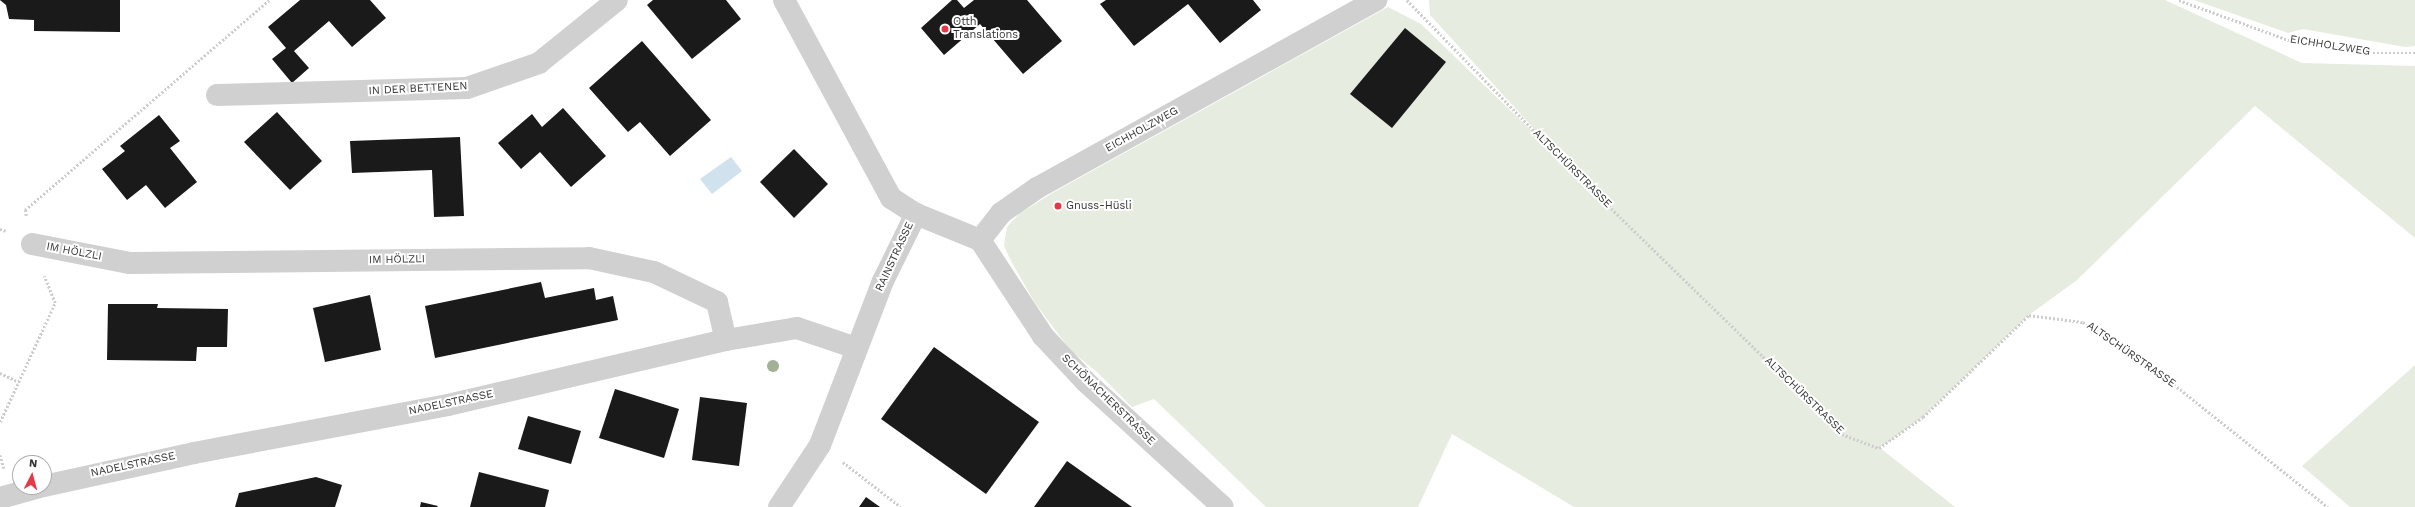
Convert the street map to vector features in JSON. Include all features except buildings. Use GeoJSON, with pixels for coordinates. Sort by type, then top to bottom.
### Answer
{"type":"FeatureCollection","features":[{"type":"Feature","properties":{"kind":"street","name":"IN DER BETTENEN"},"geometry":{"type":"LineString","coordinates":[[217,95],[467,88],[539,63],[617,0]]}},
{"type":"Feature","properties":{"kind":"street","name":"RAINSTRASSE"},"geometry":{"type":"LineString","coordinates":[[778,507],[820,445],[883,281],[916,214],[891,198],[784,0]]}},
{"type":"Feature","properties":{"kind":"street","name":"EICHHOLZWEG"},"geometry":{"type":"LineString","coordinates":[[980,240],[1001,213],[1037,188],[1376,0]]}},
{"type":"Feature","properties":{"kind":"street"},"geometry":{"type":"LineString","coordinates":[[916,214],[980,240]]}},
{"type":"Feature","properties":{"kind":"street","name":"SCHÖNACHERSTRASSE"},"geometry":{"type":"LineString","coordinates":[[980,240],[1043,336],[1086,382],[1223,507]]}},
{"type":"Feature","properties":{"kind":"street","name":"IM HÖLZLI"},"geometry":{"type":"LineString","coordinates":[[32,244],[130,263],[589,258],[654,272],[717,302],[726,340]]}},
{"type":"Feature","properties":{"kind":"street","name":"NADELSTRASSE"},"geometry":{"type":"LineString","coordinates":[[52,484],[194,453],[448,405],[726,340],[797,328],[856,348]]}},
{"type":"Feature","properties":{"kind":"street"},"geometry":{"type":"LineString","coordinates":[[0,498],[12,495]]}},
{"type":"Feature","properties":{"kind":"path"},"geometry":{"type":"LineString","coordinates":[[0,422],[55,304],[32,244],[25,210],[269,0]]}},
{"type":"Feature","properties":{"kind":"path","name":"ALTSCHÜRSTRASSE"},"geometry":{"type":"LineString","coordinates":[[1407,0],[1577,175],[1842,434],[1879,448],[1923,417],[2029,315],[2083,322],[2152,367],[2328,507]]}},
{"type":"Feature","properties":{"kind":"path","name":"EICHHOLZWEG"},"geometry":{"type":"LineString","coordinates":[[2179,0],[2294,42],[2362,53],[2415,54]]}},
{"type":"Feature","properties":{"kind":"path"},"geometry":{"type":"LineString","coordinates":[[0,373],[19,382]]}},
{"type":"Feature","properties":{"kind":"path"},"geometry":{"type":"LineString","coordinates":[[820,445],[901,507]]}},
{"type":"Feature","properties":{"kind":"shaded area"},"geometry":{"type":"Polygon","coordinates":[[[1429,0],[2165,0],[2302,63],[2415,66],[2415,238],[2255,106],[2077,280],[2029,315],[1923,417],[1880,448],[1955,507],[1574,507],[1452,434],[1418,507],[1266,507],[1154,399],[1132,407],[1097,372],[1071,351],[1035,303],[1011,261],[1004,246],[1007,227],[1019,214],[1054,192],[1388,7],[1421,24],[1570,168],[1430,15],[1429,0]]]}},
{"type":"Feature","properties":{"kind":"shaded area"},"geometry":{"type":"Polygon","coordinates":[[[2194,0],[2415,0],[2415,46],[2405,47],[2303,29],[2288,33],[2194,0]]]}},
{"type":"Feature","properties":{"kind":"shaded area"},"geometry":{"type":"Polygon","coordinates":[[[2415,365],[2415,507],[2350,507],[2302,466],[2415,365]]]}},
{"type":"Feature","properties":{"kind":"water"},"geometry":{"type":"Polygon","coordinates":[[[731,157],[742,171],[712,194],[700,179],[731,157]]]}},
{"type":"Feature","properties":{"kind":"place","name":"Otth Translations"},"geometry":{"type":"Point","coordinates":[945,29]}},
{"type":"Feature","properties":{"kind":"place","name":"Gnuss-Hüsli"},"geometry":{"type":"Point","coordinates":[1058,206]}}]}
